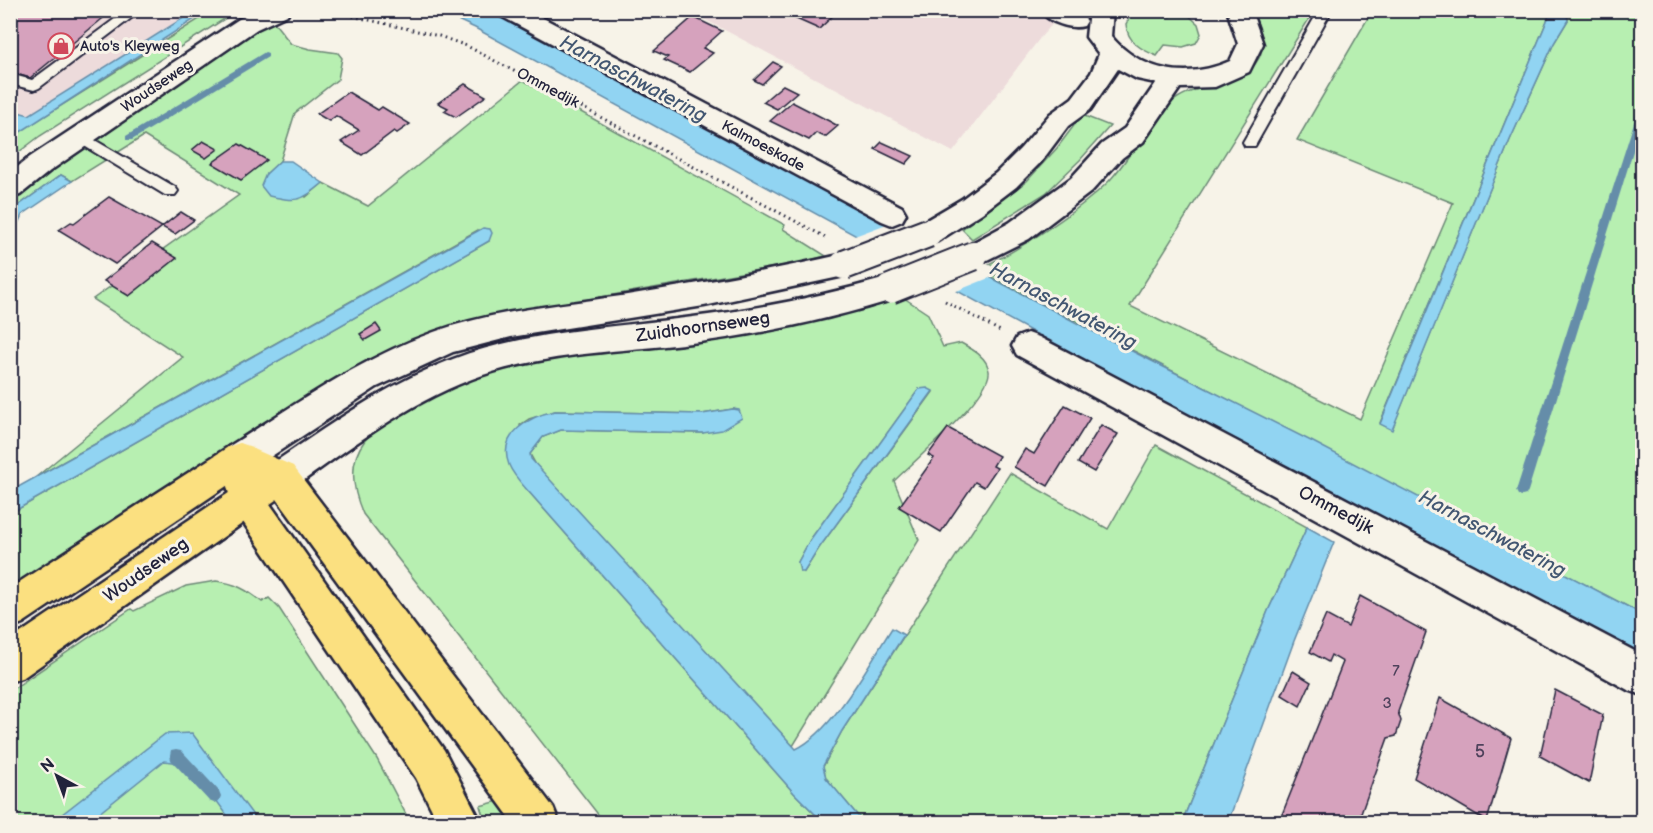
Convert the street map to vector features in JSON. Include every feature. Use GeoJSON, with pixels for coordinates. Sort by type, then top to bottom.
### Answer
{"type":"FeatureCollection","features":[{"type":"Feature","properties":{"kind":"main road","name":"Woudseweg"},"geometry":{"type":"LineString","coordinates":[[10,188],[248,24],[278,10]]}},
{"type":"Feature","properties":{"kind":"main road","name":"Kalmoeskade"},"geometry":{"type":"LineString","coordinates":[[508,10],[892,214]]}},
{"type":"Feature","properties":{"kind":"main road"},"geometry":{"type":"LineString","coordinates":[[1052,10],[1086,19],[1097,26],[1099,37],[1112,54],[1128,65],[1164,78],[1198,81],[1226,74],[1244,63],[1249,56],[1252,37],[1239,10]]}},
{"type":"Feature","properties":{"kind":"main road"},"geometry":{"type":"LineString","coordinates":[[1164,78],[1164,64],[1197,65],[1218,58],[1227,51],[1232,42],[1231,33],[1218,10]]}},
{"type":"Feature","properties":{"kind":"main road","name":"Zuidhoornseweg"},"geometry":{"type":"LineString","coordinates":[[1059,120],[1065,96],[1086,64],[1086,19]]}},
{"type":"Feature","properties":{"kind":"main road","name":"Zuidhoornseweg"},"geometry":{"type":"LineString","coordinates":[[240,458],[369,376],[406,357],[443,342],[520,321],[752,286],[844,265],[928,233],[972,206],[1006,180],[1031,155],[1059,120],[1081,104],[1102,76],[1112,54]]}},
{"type":"Feature","properties":{"kind":"main road","name":"Zuidhoornseweg"},"geometry":{"type":"LineString","coordinates":[[281,477],[377,413],[465,367],[534,350],[687,331],[801,312],[890,290],[973,256],[1018,231],[1081,185],[1112,151],[1134,135],[1164,78]]}},
{"type":"Feature","properties":{"kind":"main road","name":"Ommedijk"},"geometry":{"type":"LineString","coordinates":[[1028,346],[1642,676]]}},
{"type":"Feature","properties":{"kind":"main road"},"geometry":{"type":"LineString","coordinates":[[240,458],[281,477],[538,822]]}},
{"type":"Feature","properties":{"kind":"main road"},"geometry":{"type":"LineString","coordinates":[[240,458],[247,500],[430,764],[460,822]]}},
{"type":"Feature","properties":{"kind":"main road"},"geometry":{"type":"LineString","coordinates":[[10,610],[240,458]]}},
{"type":"Feature","properties":{"kind":"main road","name":"Woudseweg"},"geometry":{"type":"LineString","coordinates":[[10,663],[281,477]]}},
{"type":"Feature","properties":{"kind":"lane"},"geometry":{"type":"LineString","coordinates":[[10,79],[34,85],[136,10]]}},
{"type":"Feature","properties":{"kind":"lane"},"geometry":{"type":"LineString","coordinates":[[1250,142],[1326,10]]}},
{"type":"Feature","properties":{"kind":"lane"},"geometry":{"type":"LineString","coordinates":[[81,137],[170,191]]}},
{"type":"Feature","properties":{"kind":"path","name":"Ommedijk"},"geometry":{"type":"LineString","coordinates":[[326,10],[439,36],[467,46],[758,201]]}},
{"type":"Feature","properties":{"kind":"shaded area"},"geometry":{"type":"Polygon","coordinates":[[[10,11],[204,11],[29,115],[11,110],[10,11]]]}},
{"type":"Feature","properties":{"kind":"shaded area"},"geometry":{"type":"Polygon","coordinates":[[[689,11],[1064,11],[1040,38],[953,152],[689,11]]]}},
{"type":"Feature","properties":{"kind":"green space"},"geometry":{"type":"Polygon","coordinates":[[[212,11],[237,11],[40,136],[11,158],[11,137],[212,11]]]}},
{"type":"Feature","properties":{"kind":"green space"},"geometry":{"type":"Polygon","coordinates":[[[1175,11],[1184,11],[1198,24],[1201,34],[1196,43],[1183,47],[1165,45],[1157,56],[1141,48],[1129,36],[1126,24],[1130,17],[1149,12],[1170,17],[1175,11]]]}},
{"type":"Feature","properties":{"kind":"green space"},"geometry":{"type":"Polygon","coordinates":[[[1252,11],[1314,11],[1130,306],[1360,419],[1453,203],[1297,140],[1372,11],[1551,11],[1380,423],[1392,429],[1510,140],[1554,43],[1568,20],[1566,11],[1642,11],[1642,614],[991,277],[1001,273],[1029,288],[1028,284],[989,264],[1052,226],[1097,192],[1118,171],[1156,118],[1175,100],[1196,90],[1232,80],[1252,68],[1259,58],[1262,40],[1252,11]]]}},
{"type":"Feature","properties":{"kind":"green space"},"geometry":{"type":"Polygon","coordinates":[[[273,21],[291,44],[338,53],[342,58],[338,79],[295,113],[280,161],[266,174],[306,197],[323,183],[368,206],[523,80],[785,225],[783,229],[826,256],[799,263],[572,302],[459,325],[11,596],[11,513],[489,241],[478,230],[36,477],[183,357],[93,299],[239,195],[144,136],[72,181],[61,175],[11,211],[11,193],[191,70],[273,21]]]}},
{"type":"Feature","properties":{"kind":"green space"},"geometry":{"type":"Polygon","coordinates":[[[1082,115],[1110,126],[1046,193],[972,239],[962,229],[1027,181],[1057,148],[1082,115]]]}},
{"type":"Feature","properties":{"kind":"green space"},"geometry":{"type":"Polygon","coordinates":[[[904,298],[928,314],[943,347],[961,343],[982,358],[988,366],[987,382],[950,428],[894,481],[919,540],[793,746],[536,465],[530,454],[543,437],[561,430],[703,433],[733,409],[702,414],[555,411],[529,419],[520,425],[529,492],[794,793],[823,822],[604,822],[363,514],[355,489],[354,468],[359,451],[368,436],[400,413],[473,374],[493,366],[587,350],[676,346],[714,341],[796,326],[904,298]],[[919,389],[810,540],[798,562],[804,572],[819,548],[933,392],[919,389]]]}},
{"type":"Feature","properties":{"kind":"green space"},"geometry":{"type":"Polygon","coordinates":[[[1156,445],[1307,527],[1268,611],[1182,822],[863,822],[826,778],[823,767],[842,731],[1010,473],[1108,529],[1156,445]]]}},
{"type":"Feature","properties":{"kind":"green space"},"geometry":{"type":"Polygon","coordinates":[[[216,581],[240,588],[262,602],[269,598],[279,608],[377,759],[410,822],[11,822],[10,691],[131,609],[134,611],[186,586],[216,581]]]}},
{"type":"Feature","properties":{"kind":"green space"},"geometry":{"type":"Polygon","coordinates":[[[506,799],[524,822],[485,822],[480,806],[506,799]]]}},
{"type":"Feature","properties":{"kind":"water"},"geometry":{"type":"Polygon","coordinates":[[[196,10],[207,11],[11,138],[13,125],[11,124],[11,110],[29,115],[196,10]]]}},
{"type":"Feature","properties":{"kind":"water"},"geometry":{"type":"Polygon","coordinates":[[[438,11],[491,11],[1092,331],[1313,442],[1642,614],[1642,654],[1161,402],[475,28],[438,11]]]}},
{"type":"Feature","properties":{"kind":"water"},"geometry":{"type":"Polygon","coordinates":[[[1551,11],[1566,11],[1568,20],[1554,43],[1510,140],[1392,430],[1380,424],[1551,11]]]}},
{"type":"Feature","properties":{"kind":"water"},"geometry":{"type":"Polygon","coordinates":[[[280,161],[291,161],[323,183],[298,199],[269,196],[261,186],[266,174],[280,161]]]}},
{"type":"Feature","properties":{"kind":"water"},"geometry":{"type":"Polygon","coordinates":[[[61,175],[72,181],[22,215],[11,239],[11,211],[61,175]]]}},
{"type":"Feature","properties":{"kind":"water"},"geometry":{"type":"Polygon","coordinates":[[[483,228],[490,229],[492,233],[489,241],[11,513],[11,491],[483,228]]]}},
{"type":"Feature","properties":{"kind":"water"},"geometry":{"type":"Polygon","coordinates":[[[927,388],[933,391],[804,572],[800,572],[798,562],[810,540],[919,389],[927,388]]]}},
{"type":"Feature","properties":{"kind":"water"},"geometry":{"type":"Polygon","coordinates":[[[739,410],[742,418],[722,430],[703,433],[561,430],[543,437],[530,454],[531,459],[796,749],[824,728],[837,712],[892,628],[904,635],[842,731],[823,766],[826,778],[863,822],[823,822],[794,793],[521,483],[509,465],[508,444],[512,436],[526,422],[545,413],[555,411],[702,414],[739,410]]]}},
{"type":"Feature","properties":{"kind":"water"},"geometry":{"type":"Polygon","coordinates":[[[1307,527],[1334,542],[1294,641],[1228,822],[1182,822],[1268,611],[1307,527]]]}},
{"type":"Feature","properties":{"kind":"water"},"geometry":{"type":"Polygon","coordinates":[[[192,733],[258,822],[232,822],[190,764],[164,761],[88,822],[52,822],[165,734],[192,733]]]}},
{"type":"Feature","properties":{"kind":"pier"},"geometry":{"type":"Polygon","coordinates":[[[892,222],[994,276],[954,292],[852,237],[892,222]]]}},
{"type":"Feature","properties":{"kind":"building"},"geometry":{"type":"Polygon","coordinates":[[[11,10],[113,10],[30,78],[10,72],[11,10]]]}},
{"type":"Feature","properties":{"kind":"building"},"geometry":{"type":"Polygon","coordinates":[[[776,10],[839,10],[819,29],[776,10]]]}},
{"type":"Feature","properties":{"kind":"building"},"geometry":{"type":"Polygon","coordinates":[[[693,17],[722,31],[703,48],[713,53],[690,72],[664,60],[668,57],[654,51],[693,17]]]}},
{"type":"Feature","properties":{"kind":"building"},"geometry":{"type":"Polygon","coordinates":[[[773,62],[781,66],[762,84],[754,80],[773,62]]]}},
{"type":"Feature","properties":{"kind":"building"},"geometry":{"type":"Polygon","coordinates":[[[465,84],[486,96],[456,117],[444,111],[448,108],[438,103],[465,84]]]}},
{"type":"Feature","properties":{"kind":"building"},"geometry":{"type":"Polygon","coordinates":[[[783,85],[797,92],[777,109],[763,102],[783,85]]]}},
{"type":"Feature","properties":{"kind":"building"},"geometry":{"type":"Polygon","coordinates":[[[348,92],[378,110],[382,107],[410,124],[397,133],[394,131],[362,155],[341,142],[359,130],[336,116],[329,121],[317,114],[348,92]]]}},
{"type":"Feature","properties":{"kind":"building"},"geometry":{"type":"Polygon","coordinates":[[[792,102],[838,126],[825,137],[816,133],[809,140],[770,121],[792,102]]]}},
{"type":"Feature","properties":{"kind":"building"},"geometry":{"type":"Polygon","coordinates":[[[203,141],[218,149],[206,158],[192,150],[203,141]]]}},
{"type":"Feature","properties":{"kind":"building"},"geometry":{"type":"Polygon","coordinates":[[[882,142],[913,156],[906,164],[875,149],[882,142]]]}},
{"type":"Feature","properties":{"kind":"building"},"geometry":{"type":"Polygon","coordinates":[[[239,144],[267,160],[241,180],[212,163],[239,144]]]}},
{"type":"Feature","properties":{"kind":"building"},"geometry":{"type":"Polygon","coordinates":[[[109,197],[162,227],[115,264],[59,230],[71,222],[74,223],[109,197]]]}},
{"type":"Feature","properties":{"kind":"building"},"geometry":{"type":"Polygon","coordinates":[[[181,212],[194,220],[175,234],[162,227],[181,212]]]}},
{"type":"Feature","properties":{"kind":"building"},"geometry":{"type":"Polygon","coordinates":[[[152,243],[177,258],[129,296],[104,281],[152,243]]]}},
{"type":"Feature","properties":{"kind":"building"},"geometry":{"type":"Polygon","coordinates":[[[376,324],[381,331],[365,340],[360,334],[376,324]]]}},
{"type":"Feature","properties":{"kind":"building"},"geometry":{"type":"Polygon","coordinates":[[[1065,405],[1090,418],[1048,486],[1014,467],[1025,449],[1034,454],[1065,405]]]}},
{"type":"Feature","properties":{"kind":"building"},"geometry":{"type":"Polygon","coordinates":[[[1101,425],[1118,434],[1094,472],[1078,463],[1101,425]]]}},
{"type":"Feature","properties":{"kind":"building"},"geometry":{"type":"Polygon","coordinates":[[[948,428],[999,456],[993,466],[997,468],[984,487],[975,482],[941,532],[899,507],[934,458],[928,455],[948,428]]]}},
{"type":"Feature","properties":{"kind":"building"},"geometry":{"type":"Polygon","coordinates":[[[1360,596],[1426,632],[1398,712],[1401,721],[1396,736],[1388,738],[1358,822],[1279,822],[1343,662],[1331,655],[1328,662],[1310,652],[1326,615],[1348,627],[1360,596]]]}},
{"type":"Feature","properties":{"kind":"building"},"geometry":{"type":"Polygon","coordinates":[[[1293,671],[1311,682],[1300,706],[1282,695],[1293,671]]]}},
{"type":"Feature","properties":{"kind":"building"},"geometry":{"type":"Polygon","coordinates":[[[1555,690],[1603,715],[1589,783],[1540,756],[1555,690]]]}},
{"type":"Feature","properties":{"kind":"building"},"geometry":{"type":"Polygon","coordinates":[[[1440,698],[1511,738],[1487,821],[1414,778],[1440,698]]]}},
{"type":"Feature","properties":{"kind":"waterway"},"geometry":{"type":"LineString","coordinates":[[129,138],[265,55]]}},
{"type":"Feature","properties":{"kind":"waterway"},"geometry":{"type":"LineString","coordinates":[[1522,491],[1642,110]]}},
{"type":"Feature","properties":{"kind":"waterway"},"geometry":{"type":"LineString","coordinates":[[176,755],[214,796]]}},
{"type":"Feature","properties":{"kind":"place","name":"Auto's Kleyweg"},"geometry":{"type":"Point","coordinates":[61,46]}},
{"type":"Feature","properties":{"kind":"water label","name":"Harnaschwatering"},"geometry":{"type":"Point","coordinates":[633,79]}},
{"type":"Feature","properties":{"kind":"water label","name":"Harnaschwatering"},"geometry":{"type":"Point","coordinates":[1063,306]}},
{"type":"Feature","properties":{"kind":"water label","name":"Harnaschwatering"},"geometry":{"type":"Point","coordinates":[1492,534]}}]}
